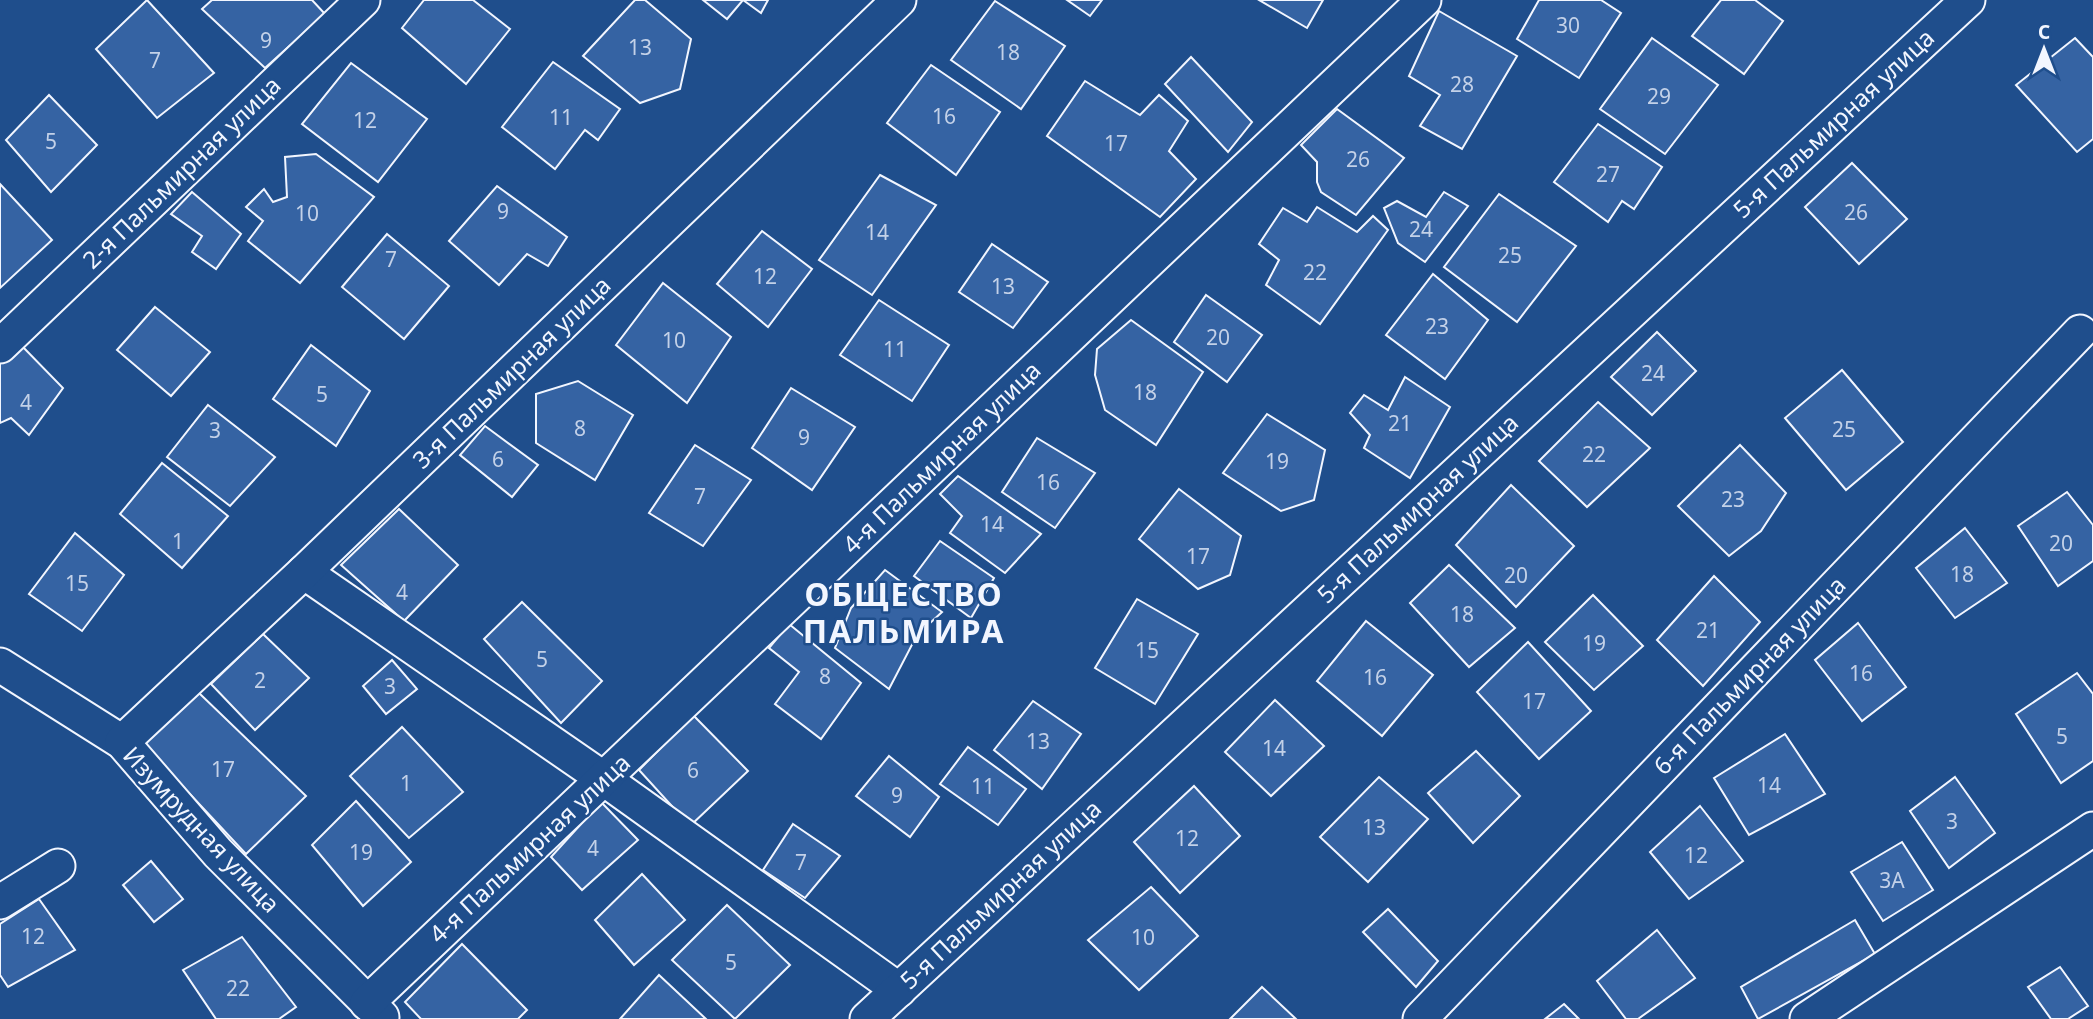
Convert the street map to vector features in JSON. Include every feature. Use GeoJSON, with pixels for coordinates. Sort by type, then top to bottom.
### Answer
{"type":"FeatureCollection","features":[{"type":"Feature","properties":{"kind":"street","name":"2-я Пальмирная улица"},"geometry":{"type":"LineString","coordinates":[[0,346],[363,0]]}},
{"type":"Feature","properties":{"kind":"street","name":"3-я Пальмирная улица"},"geometry":{"type":"LineString","coordinates":[[122,743],[304,572],[899,0]]}},
{"type":"Feature","properties":{"kind":"street","name":"4-я Пальмирная улица"},"geometry":{"type":"LineString","coordinates":[[375,1011],[604,779],[1424,0]]}},
{"type":"Feature","properties":{"kind":"street","name":"5-я Пальмирная улица"},"geometry":{"type":"LineString","coordinates":[[867,1019],[1968,0]]}},
{"type":"Feature","properties":{"kind":"street","name":"6-я Пальмирная улица"},"geometry":{"type":"LineString","coordinates":[[1420,1019],[2080,332]]}},
{"type":"Feature","properties":{"kind":"street"},"geometry":{"type":"LineString","coordinates":[[304,572],[604,779],[899,990]]}},
{"type":"Feature","properties":{"kind":"street","name":"Изумрудная улица"},"geometry":{"type":"LineString","coordinates":[[0,665],[122,743],[218,853],[375,1011]]}},
{"type":"Feature","properties":{"kind":"street"},"geometry":{"type":"LineString","coordinates":[[1807,1019],[2093,829]]}},
{"type":"Feature","properties":{"kind":"street"},"geometry":{"type":"LineString","coordinates":[[0,902],[58,866]]}},
{"type":"Feature","properties":{"kind":"building"},"geometry":{"type":"Polygon","coordinates":[[[147,0],[214,73],[157,118],[96,49],[147,0]]]}},
{"type":"Feature","properties":{"kind":"building"},"geometry":{"type":"Polygon","coordinates":[[[212,0],[312,0],[325,14],[265,68],[202,9],[212,0]]]}},
{"type":"Feature","properties":{"kind":"building"},"geometry":{"type":"Polygon","coordinates":[[[424,0],[473,0],[510,29],[466,84],[402,28],[424,0]]]}},
{"type":"Feature","properties":{"kind":"building"},"geometry":{"type":"Polygon","coordinates":[[[635,0],[645,0],[691,39],[680,89],[640,103],[583,56],[635,0]]]}},
{"type":"Feature","properties":{"kind":"building"},"geometry":{"type":"Polygon","coordinates":[[[703,0],[743,0],[727,19],[703,0]]]}},
{"type":"Feature","properties":{"kind":"building"},"geometry":{"type":"Polygon","coordinates":[[[743,0],[768,0],[761,13],[743,0]]]}},
{"type":"Feature","properties":{"kind":"building"},"geometry":{"type":"Polygon","coordinates":[[[1067,0],[1102,0],[1090,16],[1067,0]]]}},
{"type":"Feature","properties":{"kind":"building"},"geometry":{"type":"Polygon","coordinates":[[[1259,0],[1323,0],[1307,28],[1259,0]]]}},
{"type":"Feature","properties":{"kind":"building"},"geometry":{"type":"Polygon","coordinates":[[[1539,0],[1601,0],[1621,13],[1579,78],[1517,39],[1539,0]]]}},
{"type":"Feature","properties":{"kind":"building"},"geometry":{"type":"Polygon","coordinates":[[[1721,0],[1755,0],[1783,21],[1744,74],[1692,36],[1721,0]]]}},
{"type":"Feature","properties":{"kind":"building"},"geometry":{"type":"Polygon","coordinates":[[[995,1],[1065,46],[1021,109],[951,60],[995,1]]]}},
{"type":"Feature","properties":{"kind":"building"},"geometry":{"type":"Polygon","coordinates":[[[1439,11],[1517,56],[1462,149],[1420,126],[1440,95],[1409,76],[1439,11]]]}},
{"type":"Feature","properties":{"kind":"building"},"geometry":{"type":"Polygon","coordinates":[[[1652,38],[1718,85],[1665,154],[1600,109],[1652,38]]]}},
{"type":"Feature","properties":{"kind":"building"},"geometry":{"type":"Polygon","coordinates":[[[2075,38],[2093,57],[2093,139],[2077,152],[2016,85],[2075,38]]]}},
{"type":"Feature","properties":{"kind":"building"},"geometry":{"type":"Polygon","coordinates":[[[1191,57],[1252,122],[1228,152],[1165,84],[1191,57]]]}},
{"type":"Feature","properties":{"kind":"building"},"geometry":{"type":"Polygon","coordinates":[[[553,62],[620,109],[598,140],[585,130],[555,169],[502,127],[553,62]]]}},
{"type":"Feature","properties":{"kind":"building"},"geometry":{"type":"Polygon","coordinates":[[[351,63],[427,119],[378,182],[302,124],[351,63]]]}},
{"type":"Feature","properties":{"kind":"building"},"geometry":{"type":"Polygon","coordinates":[[[931,65],[1000,112],[956,175],[887,123],[931,65]]]}},
{"type":"Feature","properties":{"kind":"building"},"geometry":{"type":"Polygon","coordinates":[[[1085,81],[1140,115],[1159,95],[1188,121],[1169,151],[1196,179],[1160,217],[1047,136],[1085,81]]]}},
{"type":"Feature","properties":{"kind":"building"},"geometry":{"type":"Polygon","coordinates":[[[49,95],[97,145],[51,192],[6,140],[49,95]]]}},
{"type":"Feature","properties":{"kind":"building"},"geometry":{"type":"Polygon","coordinates":[[[1337,109],[1404,158],[1356,215],[1321,192],[1317,182],[1317,162],[1301,145],[1337,109]]]}},
{"type":"Feature","properties":{"kind":"building"},"geometry":{"type":"Polygon","coordinates":[[[1598,124],[1662,167],[1634,209],[1622,201],[1608,222],[1554,182],[1598,124]]]}},
{"type":"Feature","properties":{"kind":"building"},"geometry":{"type":"Polygon","coordinates":[[[316,154],[374,197],[300,283],[248,241],[263,221],[246,207],[264,189],[273,202],[287,197],[285,157],[316,154]]]}},
{"type":"Feature","properties":{"kind":"building"},"geometry":{"type":"Polygon","coordinates":[[[1852,163],[1907,219],[1859,264],[1805,207],[1852,163]]]}},
{"type":"Feature","properties":{"kind":"building"},"geometry":{"type":"Polygon","coordinates":[[[880,175],[936,205],[872,295],[819,260],[880,175]]]}},
{"type":"Feature","properties":{"kind":"building"},"geometry":{"type":"Polygon","coordinates":[[[0,184],[52,240],[0,288],[0,184]]]}},
{"type":"Feature","properties":{"kind":"building"},"geometry":{"type":"Polygon","coordinates":[[[497,186],[567,237],[548,266],[527,254],[499,285],[449,241],[497,186]]]}},
{"type":"Feature","properties":{"kind":"building"},"geometry":{"type":"Polygon","coordinates":[[[192,192],[241,234],[216,269],[192,252],[202,236],[171,214],[192,192]]]}},
{"type":"Feature","properties":{"kind":"building"},"geometry":{"type":"Polygon","coordinates":[[[1444,192],[1468,206],[1425,262],[1398,243],[1384,208],[1397,201],[1426,217],[1444,192]]]}},
{"type":"Feature","properties":{"kind":"building"},"geometry":{"type":"Polygon","coordinates":[[[1499,194],[1576,246],[1517,322],[1444,267],[1499,194]]]}},
{"type":"Feature","properties":{"kind":"building"},"geometry":{"type":"Polygon","coordinates":[[[1317,207],[1357,232],[1373,216],[1388,230],[1320,324],[1266,285],[1279,260],[1259,244],[1283,208],[1307,222],[1317,207]]]}},
{"type":"Feature","properties":{"kind":"building"},"geometry":{"type":"Polygon","coordinates":[[[762,231],[812,269],[768,327],[717,284],[762,231]]]}},
{"type":"Feature","properties":{"kind":"building"},"geometry":{"type":"Polygon","coordinates":[[[387,234],[449,286],[404,339],[342,287],[387,234]]]}},
{"type":"Feature","properties":{"kind":"building"},"geometry":{"type":"Polygon","coordinates":[[[992,244],[1048,282],[1013,328],[959,292],[992,244]]]}},
{"type":"Feature","properties":{"kind":"building"},"geometry":{"type":"Polygon","coordinates":[[[1433,274],[1488,320],[1445,379],[1386,335],[1433,274]]]}},
{"type":"Feature","properties":{"kind":"building"},"geometry":{"type":"Polygon","coordinates":[[[663,283],[731,337],[687,403],[616,345],[663,283]]]}},
{"type":"Feature","properties":{"kind":"building"},"geometry":{"type":"Polygon","coordinates":[[[1206,295],[1262,335],[1227,382],[1174,342],[1206,295]]]}},
{"type":"Feature","properties":{"kind":"building"},"geometry":{"type":"Polygon","coordinates":[[[879,300],[949,345],[912,401],[840,355],[879,300]]]}},
{"type":"Feature","properties":{"kind":"building"},"geometry":{"type":"Polygon","coordinates":[[[155,307],[210,352],[171,396],[117,350],[155,307]]]}},
{"type":"Feature","properties":{"kind":"building"},"geometry":{"type":"Polygon","coordinates":[[[1131,320],[1203,372],[1156,445],[1105,410],[1095,375],[1097,349],[1131,320]]]}},
{"type":"Feature","properties":{"kind":"building"},"geometry":{"type":"Polygon","coordinates":[[[1657,332],[1696,371],[1652,415],[1611,377],[1657,332]]]}},
{"type":"Feature","properties":{"kind":"building"},"geometry":{"type":"Polygon","coordinates":[[[20,344],[63,388],[29,435],[11,418],[0,423],[0,361],[20,344]]]}},
{"type":"Feature","properties":{"kind":"building"},"geometry":{"type":"Polygon","coordinates":[[[311,345],[370,391],[336,446],[273,399],[311,345]]]}},
{"type":"Feature","properties":{"kind":"building"},"geometry":{"type":"Polygon","coordinates":[[[1842,370],[1903,442],[1846,490],[1785,418],[1842,370]]]}},
{"type":"Feature","properties":{"kind":"building"},"geometry":{"type":"Polygon","coordinates":[[[1405,377],[1450,407],[1410,478],[1364,448],[1370,435],[1350,413],[1364,395],[1388,410],[1405,377]]]}},
{"type":"Feature","properties":{"kind":"building"},"geometry":{"type":"Polygon","coordinates":[[[578,381],[633,415],[595,480],[536,443],[536,394],[578,381]]]}},
{"type":"Feature","properties":{"kind":"building"},"geometry":{"type":"Polygon","coordinates":[[[791,388],[855,427],[812,490],[752,448],[791,388]]]}},
{"type":"Feature","properties":{"kind":"building"},"geometry":{"type":"Polygon","coordinates":[[[1598,402],[1650,448],[1587,507],[1539,461],[1598,402]]]}},
{"type":"Feature","properties":{"kind":"building"},"geometry":{"type":"Polygon","coordinates":[[[208,405],[275,457],[230,506],[167,457],[208,405]]]}},
{"type":"Feature","properties":{"kind":"building"},"geometry":{"type":"Polygon","coordinates":[[[1267,414],[1325,450],[1314,500],[1281,511],[1223,473],[1267,414]]]}},
{"type":"Feature","properties":{"kind":"building"},"geometry":{"type":"Polygon","coordinates":[[[485,426],[538,465],[512,497],[460,455],[485,426]]]}},
{"type":"Feature","properties":{"kind":"building"},"geometry":{"type":"Polygon","coordinates":[[[1037,438],[1095,473],[1055,528],[1002,492],[1037,438]]]}},
{"type":"Feature","properties":{"kind":"building"},"geometry":{"type":"Polygon","coordinates":[[[695,445],[751,480],[703,546],[649,513],[695,445]]]}},
{"type":"Feature","properties":{"kind":"building"},"geometry":{"type":"Polygon","coordinates":[[[1740,445],[1786,493],[1761,531],[1729,556],[1678,506],[1740,445]]]}},
{"type":"Feature","properties":{"kind":"building"},"geometry":{"type":"Polygon","coordinates":[[[162,463],[228,516],[182,568],[120,514],[162,463]]]}},
{"type":"Feature","properties":{"kind":"building"},"geometry":{"type":"Polygon","coordinates":[[[958,476],[1041,534],[1005,573],[950,533],[962,516],[940,494],[958,476]]]}},
{"type":"Feature","properties":{"kind":"building"},"geometry":{"type":"Polygon","coordinates":[[[1511,485],[1574,546],[1516,607],[1456,545],[1511,485]]]}},
{"type":"Feature","properties":{"kind":"building"},"geometry":{"type":"Polygon","coordinates":[[[1179,489],[1241,536],[1230,575],[1198,589],[1139,539],[1179,489]]]}},
{"type":"Feature","properties":{"kind":"building"},"geometry":{"type":"Polygon","coordinates":[[[2067,492],[2093,525],[2093,561],[2058,586],[2018,526],[2067,492]]]}},
{"type":"Feature","properties":{"kind":"building"},"geometry":{"type":"Polygon","coordinates":[[[399,509],[458,565],[404,621],[341,565],[399,509]]]}},
{"type":"Feature","properties":{"kind":"building"},"geometry":{"type":"Polygon","coordinates":[[[1965,528],[2007,583],[1955,618],[1916,568],[1965,528]]]}},
{"type":"Feature","properties":{"kind":"building"},"geometry":{"type":"Polygon","coordinates":[[[75,533],[124,575],[82,631],[29,594],[75,533]]]}},
{"type":"Feature","properties":{"kind":"building"},"geometry":{"type":"Polygon","coordinates":[[[940,541],[994,578],[971,618],[914,576],[940,541]]]}},
{"type":"Feature","properties":{"kind":"building"},"geometry":{"type":"Polygon","coordinates":[[[1449,565],[1515,628],[1469,667],[1410,603],[1449,565]]]}},
{"type":"Feature","properties":{"kind":"building"},"geometry":{"type":"Polygon","coordinates":[[[885,570],[942,612],[917,635],[889,689],[835,648],[851,608],[885,570]]]}},
{"type":"Feature","properties":{"kind":"building"},"geometry":{"type":"Polygon","coordinates":[[[1714,576],[1760,622],[1703,686],[1657,640],[1714,576]]]}},
{"type":"Feature","properties":{"kind":"building"},"geometry":{"type":"Polygon","coordinates":[[[1593,595],[1643,646],[1594,690],[1545,642],[1593,595]]]}},
{"type":"Feature","properties":{"kind":"building"},"geometry":{"type":"Polygon","coordinates":[[[1137,599],[1198,634],[1155,704],[1095,668],[1137,599]]]}},
{"type":"Feature","properties":{"kind":"building"},"geometry":{"type":"Polygon","coordinates":[[[522,602],[602,681],[561,723],[484,639],[522,602]]]}},
{"type":"Feature","properties":{"kind":"building"},"geometry":{"type":"Polygon","coordinates":[[[1366,621],[1433,675],[1382,736],[1317,681],[1366,621]]]}},
{"type":"Feature","properties":{"kind":"building"},"geometry":{"type":"Polygon","coordinates":[[[1858,623],[1906,687],[1862,721],[1815,660],[1858,623]]]}},
{"type":"Feature","properties":{"kind":"building"},"geometry":{"type":"Polygon","coordinates":[[[789,624],[861,683],[821,739],[775,704],[799,672],[769,648],[789,624]]]}},
{"type":"Feature","properties":{"kind":"building"},"geometry":{"type":"Polygon","coordinates":[[[263,634],[309,678],[255,730],[211,684],[263,634]]]}},
{"type":"Feature","properties":{"kind":"building"},"geometry":{"type":"Polygon","coordinates":[[[1528,642],[1591,711],[1539,759],[1477,692],[1528,642]]]}},
{"type":"Feature","properties":{"kind":"building"},"geometry":{"type":"Polygon","coordinates":[[[392,660],[417,689],[386,714],[363,686],[392,660]]]}},
{"type":"Feature","properties":{"kind":"building"},"geometry":{"type":"Polygon","coordinates":[[[2077,673],[2093,694],[2093,761],[2061,783],[2016,714],[2077,673]]]}},
{"type":"Feature","properties":{"kind":"building"},"geometry":{"type":"Polygon","coordinates":[[[199,693],[306,796],[246,854],[143,744],[199,693]]]}},
{"type":"Feature","properties":{"kind":"building"},"geometry":{"type":"Polygon","coordinates":[[[1275,700],[1324,746],[1271,796],[1225,752],[1275,700]]]}},
{"type":"Feature","properties":{"kind":"building"},"geometry":{"type":"Polygon","coordinates":[[[1033,701],[1081,734],[1042,789],[994,750],[1033,701]]]}},
{"type":"Feature","properties":{"kind":"building"},"geometry":{"type":"Polygon","coordinates":[[[693,715],[748,771],[690,826],[639,770],[693,715]]]}},
{"type":"Feature","properties":{"kind":"building"},"geometry":{"type":"Polygon","coordinates":[[[402,727],[463,792],[409,838],[350,776],[402,727]]]}},
{"type":"Feature","properties":{"kind":"building"},"geometry":{"type":"Polygon","coordinates":[[[1785,734],[1825,794],[1749,835],[1714,778],[1785,734]]]}},
{"type":"Feature","properties":{"kind":"building"},"geometry":{"type":"Polygon","coordinates":[[[968,747],[1026,789],[998,825],[940,784],[968,747]]]}},
{"type":"Feature","properties":{"kind":"building"},"geometry":{"type":"Polygon","coordinates":[[[1476,751],[1520,796],[1473,843],[1428,793],[1476,751]]]}},
{"type":"Feature","properties":{"kind":"building"},"geometry":{"type":"Polygon","coordinates":[[[889,756],[939,797],[910,837],[856,796],[889,756]]]}},
{"type":"Feature","properties":{"kind":"building"},"geometry":{"type":"Polygon","coordinates":[[[1379,777],[1428,819],[1368,882],[1320,837],[1379,777]]]}},
{"type":"Feature","properties":{"kind":"building"},"geometry":{"type":"Polygon","coordinates":[[[1955,777],[1995,833],[1949,868],[1910,811],[1955,777]]]}},
{"type":"Feature","properties":{"kind":"building"},"geometry":{"type":"Polygon","coordinates":[[[1194,786],[1240,836],[1180,893],[1134,842],[1194,786]]]}},
{"type":"Feature","properties":{"kind":"building"},"geometry":{"type":"Polygon","coordinates":[[[356,801],[411,862],[363,906],[312,845],[356,801]]]}},
{"type":"Feature","properties":{"kind":"building"},"geometry":{"type":"Polygon","coordinates":[[[601,802],[638,840],[582,890],[551,857],[601,802]]]}},
{"type":"Feature","properties":{"kind":"building"},"geometry":{"type":"Polygon","coordinates":[[[1700,806],[1743,861],[1689,899],[1650,852],[1700,806]]]}},
{"type":"Feature","properties":{"kind":"building"},"geometry":{"type":"Polygon","coordinates":[[[793,824],[840,856],[805,898],[763,870],[793,824]]]}},
{"type":"Feature","properties":{"kind":"building"},"geometry":{"type":"Polygon","coordinates":[[[1902,842],[1933,890],[1883,921],[1851,872],[1902,842]]]}},
{"type":"Feature","properties":{"kind":"building"},"geometry":{"type":"Polygon","coordinates":[[[151,861],[183,899],[154,922],[123,885],[151,861]]]}},
{"type":"Feature","properties":{"kind":"building"},"geometry":{"type":"Polygon","coordinates":[[[642,874],[685,920],[634,965],[595,920],[642,874]]]}},
{"type":"Feature","properties":{"kind":"building"},"geometry":{"type":"Polygon","coordinates":[[[1151,887],[1198,936],[1139,990],[1088,940],[1151,887]]]}},
{"type":"Feature","properties":{"kind":"building"},"geometry":{"type":"Polygon","coordinates":[[[39,899],[75,950],[8,987],[0,975],[0,924],[39,899]]]}},
{"type":"Feature","properties":{"kind":"building"},"geometry":{"type":"Polygon","coordinates":[[[727,905],[790,965],[735,1019],[672,960],[727,905]]]}},
{"type":"Feature","properties":{"kind":"building"},"geometry":{"type":"Polygon","coordinates":[[[1388,909],[1438,961],[1416,987],[1363,932],[1388,909]]]}},
{"type":"Feature","properties":{"kind":"building"},"geometry":{"type":"Polygon","coordinates":[[[1855,920],[1875,954],[1758,1019],[1741,987],[1855,920]]]}},
{"type":"Feature","properties":{"kind":"building"},"geometry":{"type":"Polygon","coordinates":[[[1657,930],[1695,978],[1638,1019],[1626,1019],[1597,981],[1657,930]]]}},
{"type":"Feature","properties":{"kind":"building"},"geometry":{"type":"Polygon","coordinates":[[[242,937],[296,1007],[279,1019],[216,1019],[183,970],[242,937]]]}},
{"type":"Feature","properties":{"kind":"building"},"geometry":{"type":"Polygon","coordinates":[[[462,944],[527,1010],[518,1019],[421,1019],[405,1002],[462,944]]]}},
{"type":"Feature","properties":{"kind":"building"},"geometry":{"type":"Polygon","coordinates":[[[2060,967],[2088,1006],[2068,1019],[2051,1019],[2028,987],[2060,967]]]}},
{"type":"Feature","properties":{"kind":"building"},"geometry":{"type":"Polygon","coordinates":[[[659,975],[706,1019],[620,1019],[659,975]]]}},
{"type":"Feature","properties":{"kind":"building"},"geometry":{"type":"Polygon","coordinates":[[[1262,987],[1296,1019],[1230,1019],[1262,987]]]}},
{"type":"Feature","properties":{"kind":"building"},"geometry":{"type":"Polygon","coordinates":[[[1564,1004],[1579,1019],[1545,1019],[1564,1004]]]}},
{"type":"Feature","properties":{"kind":"district","name":"ОБЩЕСТВО ПАЛЬМИРА"},"geometry":{"type":"Point","coordinates":[904,614]}}]}
